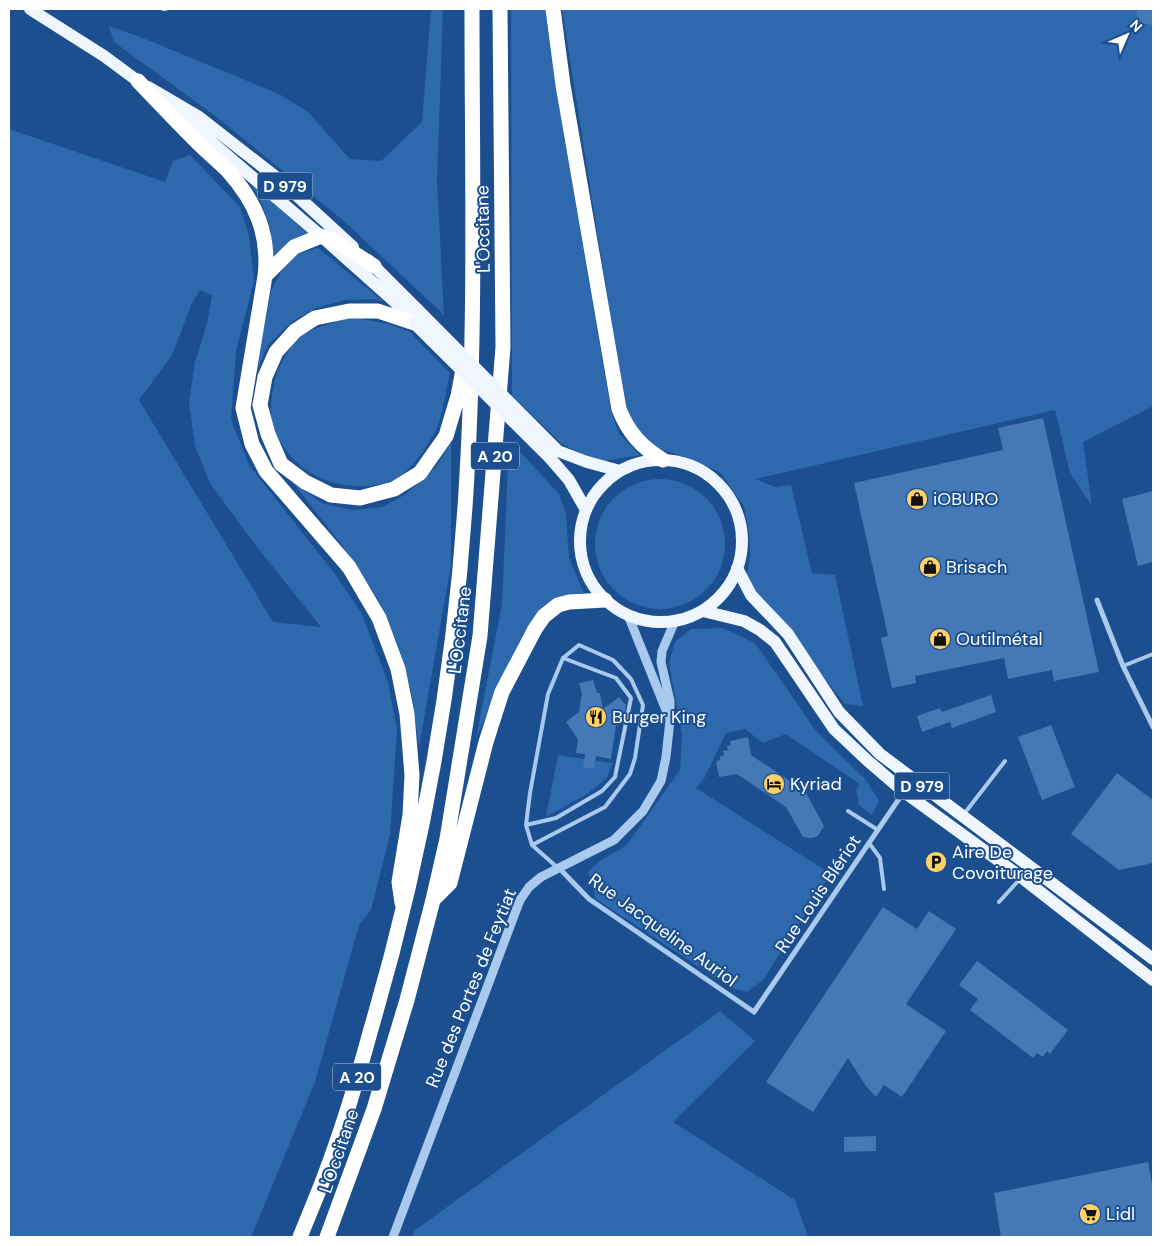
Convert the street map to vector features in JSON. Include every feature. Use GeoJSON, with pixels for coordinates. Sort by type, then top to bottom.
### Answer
{"type":"FeatureCollection","features":[{"type":"Feature","properties":{"kind":"highway","name":"L'Occitane"},"geometry":{"type":"LineString","coordinates":[[300,1237],[334,1150],[382,995],[403,913],[419,846],[431,782],[455,617],[467,475],[472,323],[472,9]]}},
{"type":"Feature","properties":{"kind":"highway","name":"L'Occitane"},"geometry":{"type":"LineString","coordinates":[[327,1237],[374,1109],[407,1000],[433,900],[448,839],[480,636],[504,347],[500,9]]}},
{"type":"Feature","properties":{"kind":"highway"},"geometry":{"type":"LineString","coordinates":[[553,9],[563,85],[619,409],[625,425],[635,438],[649,452],[663,460]]}},
{"type":"Feature","properties":{"kind":"highway"},"geometry":{"type":"LineString","coordinates":[[138,81],[198,144],[227,170],[247,194],[264,234],[267,259],[266,276],[243,408],[252,444],[266,471],[349,568],[379,618],[398,669],[407,714],[412,775],[410,815],[399,882],[403,913]]}},
{"type":"Feature","properties":{"kind":"highway"},"geometry":{"type":"LineString","coordinates":[[266,276],[294,247],[321,236],[335,241],[374,266]]}},
{"type":"Feature","properties":{"kind":"highway"},"geometry":{"type":"LineString","coordinates":[[416,316],[378,311],[349,311],[316,318],[295,331],[276,352],[266,377],[260,405],[268,434],[281,464],[305,482],[331,495],[360,498],[394,489],[420,473],[446,436],[458,396],[472,323]]}},
{"type":"Feature","properties":{"kind":"highway"},"geometry":{"type":"LineString","coordinates":[[433,900],[450,883],[486,742],[502,692],[534,629],[544,616],[558,605],[569,602],[605,600]]}},
{"type":"Feature","properties":{"kind":"main road","name":"D 979"},"geometry":{"type":"LineString","coordinates":[[30,9],[104,56],[138,81],[196,128],[395,302],[416,316]]}},
{"type":"Feature","properties":{"kind":"main road","name":"D 979"},"geometry":{"type":"LineString","coordinates":[[138,81],[199,117],[281,181],[374,266],[416,316],[554,454],[586,510]]}},
{"type":"Feature","properties":{"kind":"main road","name":"D 979"},"geometry":{"type":"LineString","coordinates":[[554,454],[620,471]]}},
{"type":"Feature","properties":{"kind":"main road"},"geometry":{"type":"LineString","coordinates":[[663,460],[688,465],[703,473],[710,477],[728,495],[739,518],[742,543],[737,568],[724,592],[703,611],[675,621],[651,622],[628,616],[605,600],[590,580],[581,558],[580,534],[586,510],[600,488],[620,471],[634,464],[663,460]]}},
{"type":"Feature","properties":{"kind":"main road","name":"D 979"},"geometry":{"type":"LineString","coordinates":[[737,568],[751,595],[761,607],[776,619],[788,634],[834,706],[880,754],[1153,959]]}},
{"type":"Feature","properties":{"kind":"main road","name":"D 979"},"geometry":{"type":"LineString","coordinates":[[703,611],[744,621],[760,630],[775,642],[834,729],[904,792],[1021,877],[1153,980]]}},
{"type":"Feature","properties":{"kind":"street"},"geometry":{"type":"LineString","coordinates":[[1097,600],[1123,666],[1153,727]]}},
{"type":"Feature","properties":{"kind":"street","name":"Rue des Portes de Feytiat"},"geometry":{"type":"LineString","coordinates":[[628,616],[670,720]]}},
{"type":"Feature","properties":{"kind":"street","name":"Rue des Portes de Feytiat"},"geometry":{"type":"LineString","coordinates":[[393,1237],[520,900],[529,887],[541,877],[614,840],[643,810],[661,781],[666,757],[670,701],[661,662],[662,651],[675,621]]}},
{"type":"Feature","properties":{"kind":"street","name":"Rue Louis Blériot"},"geometry":{"type":"LineString","coordinates":[[754,1012],[904,792]]}},
{"type":"Feature","properties":{"kind":"street","name":"Rue Jacqueline Auriol"},"geometry":{"type":"LineString","coordinates":[[558,868],[589,899],[754,1012]]}},
{"type":"Feature","properties":{"kind":"lane"},"geometry":{"type":"LineString","coordinates":[[532,845],[605,807],[630,774],[638,740],[643,705],[631,679],[613,660],[579,645],[563,658],[548,694],[526,825],[532,845],[558,868]]}},
{"type":"Feature","properties":{"kind":"lane"},"geometry":{"type":"LineString","coordinates":[[1123,666],[1153,654]]}},
{"type":"Feature","properties":{"kind":"lane"},"geometry":{"type":"LineString","coordinates":[[526,825],[556,818],[602,791],[614,777],[631,698],[616,678],[563,658]]}},
{"type":"Feature","properties":{"kind":"lane"},"geometry":{"type":"LineString","coordinates":[[962,816],[1006,760]]}},
{"type":"Feature","properties":{"kind":"lane"},"geometry":{"type":"LineString","coordinates":[[848,810],[878,830]]}},
{"type":"Feature","properties":{"kind":"lane"},"geometry":{"type":"LineString","coordinates":[[869,842],[880,858],[884,889]]}},
{"type":"Feature","properties":{"kind":"lane"},"geometry":{"type":"LineString","coordinates":[[999,902],[1021,877]]}},
{"type":"Feature","properties":{"kind":"shaded area"},"geometry":{"type":"Polygon","coordinates":[[[431,9],[443,9],[437,181],[444,315],[345,222],[218,118],[114,42],[109,26],[279,94],[308,112],[350,159],[381,161],[422,122],[431,9]]]}},
{"type":"Feature","properties":{"kind":"shaded area"},"geometry":{"type":"Polygon","coordinates":[[[511,9],[546,9],[559,106],[611,411],[619,434],[640,455],[599,462],[562,444],[512,396],[511,9]]]}},
{"type":"Feature","properties":{"kind":"shaded area"},"geometry":{"type":"Polygon","coordinates":[[[562,9],[1153,9],[1153,406],[1083,442],[1092,506],[1070,473],[1055,410],[755,479],[775,487],[791,485],[812,573],[835,575],[863,706],[845,704],[756,594],[747,574],[750,556],[749,534],[744,506],[720,472],[674,453],[654,448],[629,422],[621,383],[562,9]]]}},
{"type":"Feature","properties":{"kind":"shaded area"},"geometry":{"type":"Polygon","coordinates":[[[9,129],[165,182],[173,161],[190,155],[240,207],[249,235],[254,281],[236,351],[231,420],[249,465],[335,574],[361,612],[388,682],[397,730],[390,835],[371,910],[359,925],[315,1082],[251,1237],[9,1237],[9,129]],[[200,290],[192,303],[172,355],[139,400],[273,622],[321,627],[253,542],[210,483],[195,446],[189,402],[195,362],[207,324],[212,295],[200,290]]]}},
{"type":"Feature","properties":{"kind":"shaded area"},"geometry":{"type":"Polygon","coordinates":[[[249,180],[307,233],[289,241],[272,259],[271,231],[262,204],[249,180]]]}},
{"type":"Feature","properties":{"kind":"shaded area"},"geometry":{"type":"Polygon","coordinates":[[[318,248],[384,302],[374,299],[345,300],[316,308],[293,321],[268,345],[253,381],[271,291],[282,270],[296,254],[318,248]]]}},
{"type":"Feature","properties":{"kind":"shaded area"},"geometry":{"type":"Polygon","coordinates":[[[349,317],[389,324],[410,332],[450,373],[438,425],[426,447],[400,477],[375,485],[337,484],[320,478],[303,468],[279,440],[271,417],[271,402],[275,378],[293,344],[307,332],[349,317]]]}},
{"type":"Feature","properties":{"kind":"shaded area"},"geometry":{"type":"Polygon","coordinates":[[[509,440],[559,494],[566,514],[569,558],[584,593],[560,596],[541,608],[522,636],[476,738],[502,604],[509,440]]]}},
{"type":"Feature","properties":{"kind":"shaded area"},"geometry":{"type":"Polygon","coordinates":[[[451,442],[451,565],[419,747],[411,691],[398,645],[378,599],[341,544],[294,484],[324,504],[353,510],[382,507],[406,494],[436,467],[451,442]]]}},
{"type":"Feature","properties":{"kind":"shaded area"},"geometry":{"type":"Polygon","coordinates":[[[660,479],[673,480],[685,484],[706,498],[720,519],[724,531],[724,557],[720,569],[706,590],[685,604],[673,608],[660,609],[647,608],[635,604],[614,590],[600,569],[596,557],[595,544],[596,531],[600,519],[614,498],[635,484],[647,480],[660,479]]]}},
{"type":"Feature","properties":{"kind":"shaded area"},"geometry":{"type":"Polygon","coordinates":[[[723,628],[755,643],[816,731],[866,780],[879,801],[872,815],[859,805],[856,790],[860,784],[786,734],[763,743],[745,729],[726,733],[705,777],[696,788],[831,874],[763,980],[747,992],[731,988],[596,899],[588,872],[601,860],[626,846],[680,770],[682,735],[669,663],[675,642],[691,629],[723,628]]]}},
{"type":"Feature","properties":{"kind":"shaded area"},"geometry":{"type":"Polygon","coordinates":[[[558,755],[613,763],[606,779],[587,794],[546,817],[558,755]]]}},
{"type":"Feature","properties":{"kind":"shaded area"},"geometry":{"type":"Polygon","coordinates":[[[720,1011],[755,1041],[673,1122],[795,1200],[808,1237],[412,1237],[415,1230],[720,1011]]]}},
{"type":"Feature","properties":{"kind":"building"},"geometry":{"type":"Polygon","coordinates":[[[1137,9],[1153,9],[1153,25],[1136,23],[1137,9]]]}},
{"type":"Feature","properties":{"kind":"building"},"geometry":{"type":"Polygon","coordinates":[[[1043,418],[1099,672],[1054,681],[1052,670],[1008,679],[1004,658],[915,676],[916,683],[892,688],[881,638],[888,636],[854,483],[1003,450],[998,428],[1043,418]]]}},
{"type":"Feature","properties":{"kind":"building"},"geometry":{"type":"Polygon","coordinates":[[[1153,491],[1153,562],[1138,566],[1122,499],[1153,491]]]}},
{"type":"Feature","properties":{"kind":"building"},"geometry":{"type":"Polygon","coordinates":[[[593,680],[597,693],[600,693],[603,709],[619,697],[626,705],[625,711],[620,715],[618,726],[616,725],[611,759],[596,756],[594,769],[583,767],[585,754],[576,753],[578,739],[566,722],[579,712],[582,693],[579,683],[593,680]]]}},
{"type":"Feature","properties":{"kind":"building"},"geometry":{"type":"Polygon","coordinates":[[[991,695],[996,712],[952,728],[950,722],[922,732],[917,716],[940,708],[942,712],[991,695]]]}},
{"type":"Feature","properties":{"kind":"building"},"geometry":{"type":"Polygon","coordinates":[[[1051,725],[1075,787],[1042,800],[1018,737],[1051,725]]]}},
{"type":"Feature","properties":{"kind":"building","name":"Kyriad"},"geometry":{"type":"Polygon","coordinates":[[[748,737],[751,755],[805,791],[824,826],[818,836],[812,838],[803,837],[786,807],[737,774],[719,777],[716,761],[720,760],[720,757],[724,755],[723,751],[728,750],[727,746],[731,745],[730,741],[748,737]]]}},
{"type":"Feature","properties":{"kind":"building"},"geometry":{"type":"Polygon","coordinates":[[[1117,773],[1153,800],[1153,863],[1119,870],[1071,834],[1117,773]]]}},
{"type":"Feature","properties":{"kind":"building"},"geometry":{"type":"Polygon","coordinates":[[[883,907],[917,929],[929,911],[956,929],[906,1004],[946,1031],[902,1097],[884,1085],[876,1097],[866,1086],[848,1058],[813,1112],[766,1082],[883,907]]]}},
{"type":"Feature","properties":{"kind":"building"},"geometry":{"type":"Polygon","coordinates":[[[977,961],[1068,1030],[1050,1054],[1047,1051],[1043,1057],[1037,1053],[1033,1058],[970,1010],[978,999],[959,985],[977,961]]]}},
{"type":"Feature","properties":{"kind":"building"},"geometry":{"type":"Polygon","coordinates":[[[876,1136],[876,1151],[844,1152],[844,1137],[876,1136]]]}},
{"type":"Feature","properties":{"kind":"building"},"geometry":{"type":"Polygon","coordinates":[[[1148,1162],[1153,1190],[1153,1237],[1001,1237],[994,1193],[1148,1162]]]}},
{"type":"Feature","properties":{"kind":"place","name":"iOBURO"},"geometry":{"type":"Point","coordinates":[917,499]}},
{"type":"Feature","properties":{"kind":"place","name":"Brisach"},"geometry":{"type":"Point","coordinates":[930,567]}},
{"type":"Feature","properties":{"kind":"place","name":"Outilmétal"},"geometry":{"type":"Point","coordinates":[940,639]}},
{"type":"Feature","properties":{"kind":"place","name":"Burger King"},"geometry":{"type":"Point","coordinates":[596,717]}},
{"type":"Feature","properties":{"kind":"place","name":"Kyriad"},"geometry":{"type":"Point","coordinates":[774,784]}},
{"type":"Feature","properties":{"kind":"place","name":"Aire De Covoiturage"},"geometry":{"type":"Point","coordinates":[936,862]}},
{"type":"Feature","properties":{"kind":"place","name":"Lidl"},"geometry":{"type":"Point","coordinates":[1090,1214]}}]}
